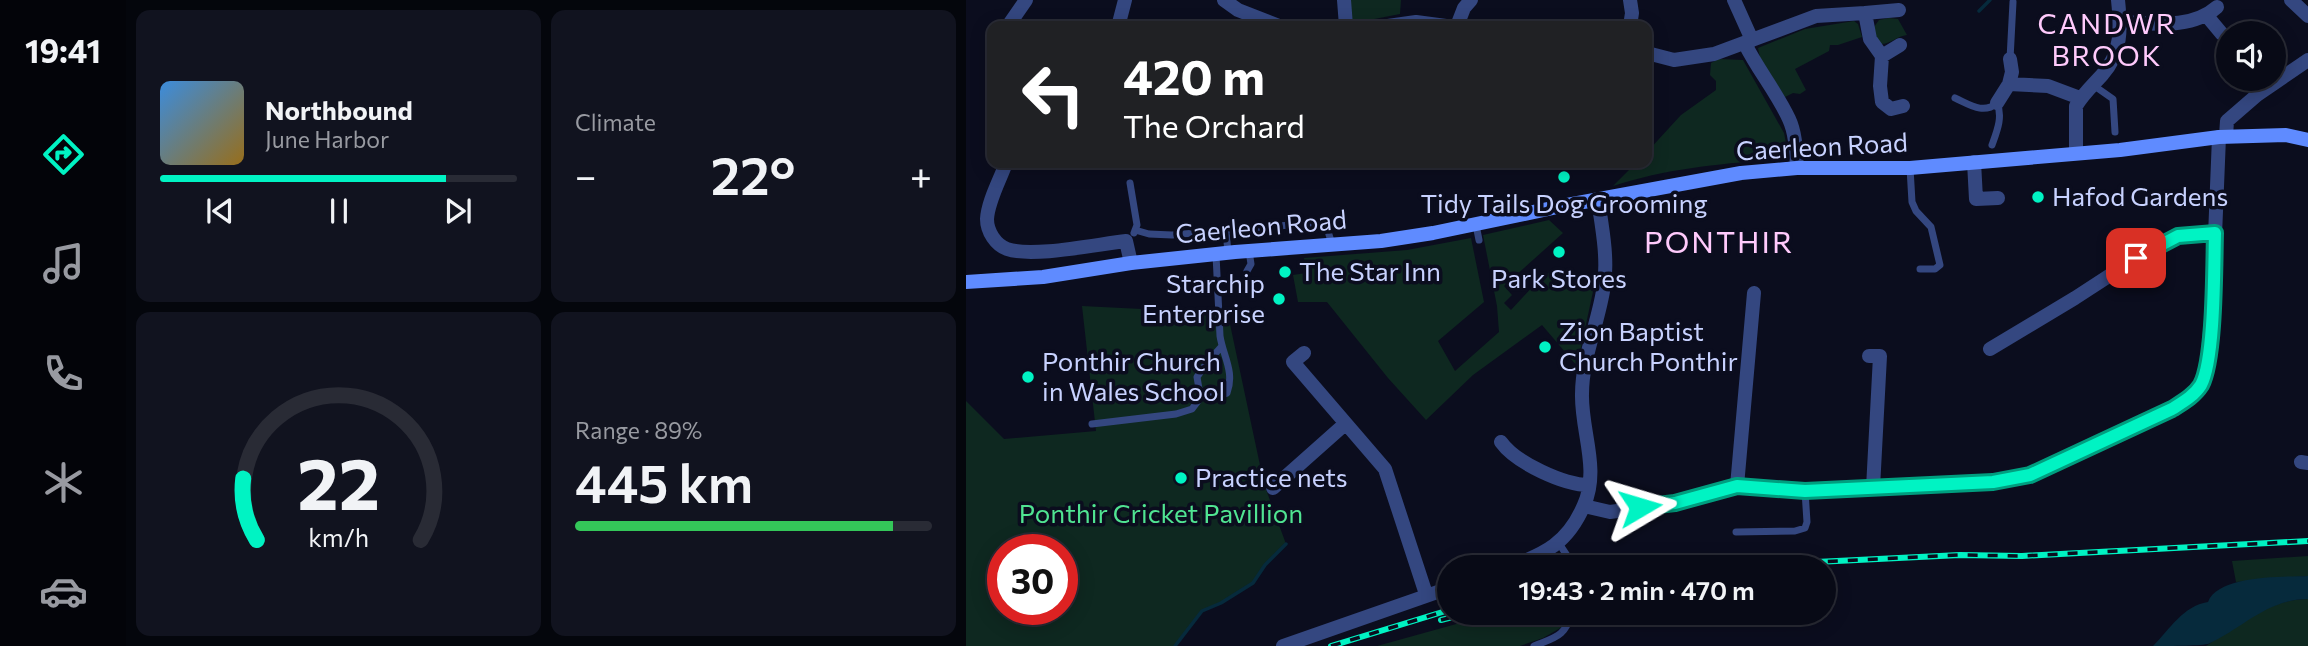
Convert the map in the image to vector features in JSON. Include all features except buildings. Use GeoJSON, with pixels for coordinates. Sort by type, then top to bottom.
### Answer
{"type":"FeatureCollection","features":[{"type":"Feature","properties":{"kind":"main road","name":"Caerleon Road"},"geometry":{"type":"LineString","coordinates":[[966,282],[1043,277],[1131,263],[1433,233],[1741,173],[1797,168],[1910,168],[2222,137],[2286,135],[2308,141]]}},
{"type":"Feature","properties":{"kind":"street"},"geometry":{"type":"LineString","coordinates":[[1014,21],[1026,0]]}},
{"type":"Feature","properties":{"kind":"street"},"geometry":{"type":"LineString","coordinates":[[1120,21],[1125,0]]}},
{"type":"Feature","properties":{"kind":"street"},"geometry":{"type":"LineString","coordinates":[[1224,0],[1262,21]]}},
{"type":"Feature","properties":{"kind":"street"},"geometry":{"type":"LineString","coordinates":[[1343,0],[1345,21]]}},
{"type":"Feature","properties":{"kind":"street"},"geometry":{"type":"LineString","coordinates":[[1459,21],[1471,0]]}},
{"type":"Feature","properties":{"kind":"street"},"geometry":{"type":"LineString","coordinates":[[1630,0],[1631,21]]}},
{"type":"Feature","properties":{"kind":"street"},"geometry":{"type":"LineString","coordinates":[[1734,0],[1757,68],[1788,118],[1796,146],[1797,168]]}},
{"type":"Feature","properties":{"kind":"street"},"geometry":{"type":"LineString","coordinates":[[2076,153],[2076,106],[2115,58],[2120,22],[2118,0]]}},
{"type":"Feature","properties":{"kind":"street"},"geometry":{"type":"LineString","coordinates":[[2291,0],[2308,16]]}},
{"type":"Feature","properties":{"kind":"street"},"geometry":{"type":"LineString","coordinates":[[1652,54],[1674,60],[1714,54],[1816,16],[1899,10]]}},
{"type":"Feature","properties":{"kind":"street"},"geometry":{"type":"LineString","coordinates":[[2120,22],[2165,24],[2212,11],[2216,21]]}},
{"type":"Feature","properties":{"kind":"street"},"geometry":{"type":"LineString","coordinates":[[1866,13],[1870,40],[1882,56],[1882,102],[1891,109],[1903,106]]}},
{"type":"Feature","properties":{"kind":"street"},"geometry":{"type":"LineString","coordinates":[[1882,56],[1900,44]]}},
{"type":"Feature","properties":{"kind":"street"},"geometry":{"type":"LineString","coordinates":[[1997,103],[2009,84],[2012,72],[2010,59]]}},
{"type":"Feature","properties":{"kind":"street"},"geometry":{"type":"LineString","coordinates":[[1584,506],[1610,512],[1675,503],[1737,486],[1805,491],[1993,482],[2030,475],[2075,456],[2190,398],[2202,383],[2207,363],[2222,137],[2227,121],[2257,95],[2308,60]]}},
{"type":"Feature","properties":{"kind":"street"},"geometry":{"type":"LineString","coordinates":[[2009,84],[2048,86],[2080,98]]}},
{"type":"Feature","properties":{"kind":"street"},"geometry":{"type":"LineString","coordinates":[[1974,162],[1976,199],[1998,198]]}},
{"type":"Feature","properties":{"kind":"street"},"geometry":{"type":"LineString","coordinates":[[1004,168],[988,216],[989,230],[998,244],[1022,251],[1131,236],[1131,263]]}},
{"type":"Feature","properties":{"kind":"street"},"geometry":{"type":"LineString","coordinates":[[1542,555],[1559,542],[1584,506],[1589,485],[1590,458],[1582,396],[1586,359],[1604,284],[1604,244],[1598,200]]}},
{"type":"Feature","properties":{"kind":"street"},"geometry":{"type":"LineString","coordinates":[[1990,349],[2155,246],[2178,236],[2215,233]]}},
{"type":"Feature","properties":{"kind":"street"},"geometry":{"type":"LineString","coordinates":[[1737,486],[1754,293]]}},
{"type":"Feature","properties":{"kind":"street"},"geometry":{"type":"LineString","coordinates":[[1304,353],[1293,362],[1385,469],[1426,594]]}},
{"type":"Feature","properties":{"kind":"street"},"geometry":{"type":"LineString","coordinates":[[1869,356],[1880,356],[1873,488]]}},
{"type":"Feature","properties":{"kind":"street"},"geometry":{"type":"LineString","coordinates":[[1273,488],[1345,424]]}},
{"type":"Feature","properties":{"kind":"street"},"geometry":{"type":"LineString","coordinates":[[1503,451],[1568,483],[1589,485]]}},
{"type":"Feature","properties":{"kind":"street"},"geometry":{"type":"LineString","coordinates":[[1283,646],[1437,591]]}},
{"type":"Feature","properties":{"kind":"lane"},"geometry":{"type":"LineString","coordinates":[[2010,59],[2014,2]]}},
{"type":"Feature","properties":{"kind":"lane"},"geometry":{"type":"LineString","coordinates":[[2093,85],[2113,99],[2115,132]]}},
{"type":"Feature","properties":{"kind":"lane"},"geometry":{"type":"LineString","coordinates":[[1955,99],[1983,109],[1994,107],[1997,103],[2000,109],[1998,130],[1992,145]]}},
{"type":"Feature","properties":{"kind":"lane"},"geometry":{"type":"LineString","coordinates":[[1910,168],[1912,202],[1916,211],[1931,227],[1940,264],[1935,269],[1920,269]]}},
{"type":"Feature","properties":{"kind":"lane"},"geometry":{"type":"LineString","coordinates":[[1130,183],[1137,225],[1131,236]]}},
{"type":"Feature","properties":{"kind":"lane"},"geometry":{"type":"LineString","coordinates":[[1131,236],[1325,222],[1332,245]]}},
{"type":"Feature","properties":{"kind":"lane"},"geometry":{"type":"LineString","coordinates":[[1475,224],[1479,240]]}},
{"type":"Feature","properties":{"kind":"lane"},"geometry":{"type":"LineString","coordinates":[[1222,346],[1197,377],[1197,383],[1204,393],[1219,397],[1227,393],[1231,384],[1229,361],[1222,346],[1222,253],[1226,230]]}},
{"type":"Feature","properties":{"kind":"lane"},"geometry":{"type":"LineString","coordinates":[[1247,271],[1251,264],[1249,251]]}},
{"type":"Feature","properties":{"kind":"lane"},"geometry":{"type":"LineString","coordinates":[[1091,424],[1176,414],[1192,409],[1204,393]]}},
{"type":"Feature","properties":{"kind":"lane"},"geometry":{"type":"LineString","coordinates":[[1737,532],[1795,531],[1805,528],[1805,491]]}},
{"type":"Feature","properties":{"kind":"lane"},"geometry":{"type":"LineString","coordinates":[[1559,542],[1567,555]]}},
{"type":"Feature","properties":{"kind":"lane"},"geometry":{"type":"LineString","coordinates":[[1534,646],[1562,635],[1568,625]]}},
{"type":"Feature","properties":{"kind":"green space"},"geometry":{"type":"Polygon","coordinates":[[[1348,0],[1401,0],[1400,14],[1352,21],[1348,0]]]}},
{"type":"Feature","properties":{"kind":"green space"},"geometry":{"type":"Polygon","coordinates":[[[1898,19],[1907,35],[1880,44],[1875,37],[1874,27],[1879,20],[1898,19]]]}},
{"type":"Feature","properties":{"kind":"green space"},"geometry":{"type":"Polygon","coordinates":[[[1854,21],[1858,24],[1862,37],[1830,45],[1829,51],[1795,69],[1806,90],[1785,97],[1760,58],[1758,48],[1805,29],[1854,21]]]}},
{"type":"Feature","properties":{"kind":"green space"},"geometry":{"type":"Polygon","coordinates":[[[1719,59],[1743,60],[1784,133],[1786,143],[1779,156],[1771,160],[1671,171],[1613,186],[1631,168],[1652,168],[1652,147],[1681,115],[1716,90],[1716,81],[1710,75],[1711,63],[1719,59]]]}},
{"type":"Feature","properties":{"kind":"green space"},"geometry":{"type":"Polygon","coordinates":[[[1549,220],[1563,233],[1504,286],[1512,295],[1504,303],[1511,310],[1553,269],[1561,278],[1573,272],[1584,285],[1589,282],[1594,287],[1577,366],[1542,325],[1473,375],[1426,420],[1388,378],[1327,302],[1298,302],[1293,275],[1306,273],[1304,258],[1407,250],[1471,238],[1484,302],[1438,341],[1455,371],[1499,332],[1497,306],[1483,235],[1549,220]]]}},
{"type":"Feature","properties":{"kind":"green space","name":"Ponthir Cricket Pavillion"},"geometry":{"type":"Polygon","coordinates":[[[1082,306],[1201,312],[1227,310],[1264,484],[1286,544],[1265,565],[1253,583],[1221,603],[1202,611],[1175,646],[966,646],[966,401],[1004,439],[1096,431],[1082,306]]]}},
{"type":"Feature","properties":{"kind":"green space"},"geometry":{"type":"Polygon","coordinates":[[[2308,556],[2308,576],[2236,582],[2232,561],[2308,556]]]}},
{"type":"Feature","properties":{"kind":"green space"},"geometry":{"type":"Polygon","coordinates":[[[2308,599],[2308,646],[2206,646],[2267,609],[2294,600],[2308,599]]]}},
{"type":"Feature","properties":{"kind":"green space"},"geometry":{"type":"Polygon","coordinates":[[[1453,625],[1563,625],[1543,638],[1520,646],[1377,646],[1453,625]]]}},
{"type":"Feature","properties":{"kind":"water"},"geometry":{"type":"Polygon","coordinates":[[[2308,576],[2308,599],[2293,600],[2268,609],[2208,644],[2153,646],[2184,613],[2208,602],[2214,593],[2224,587],[2253,579],[2308,576]]]}},
{"type":"Feature","properties":{"kind":"waterway"},"geometry":{"type":"LineString","coordinates":[[1979,11],[1990,0]]}},
{"type":"Feature","properties":{"kind":"waterway"},"geometry":{"type":"LineString","coordinates":[[1175,646],[1202,611],[1221,603],[1253,583],[1265,565],[1286,544]]}},
{"type":"Feature","properties":{"kind":"railway"},"geometry":{"type":"LineString","coordinates":[[1836,561],[1960,555],[2022,556],[2308,541]]}},
{"type":"Feature","properties":{"kind":"railway"},"geometry":{"type":"LineString","coordinates":[[1331,646],[1437,614]]}},
{"type":"Feature","properties":{"kind":"place","name":"Tidy Tails Dog Grooming"},"geometry":{"type":"Point","coordinates":[1564,177]}},
{"type":"Feature","properties":{"kind":"place","name":"Hafod Gardens"},"geometry":{"type":"Point","coordinates":[2038,197]}},
{"type":"Feature","properties":{"kind":"place","name":"Park Stores"},"geometry":{"type":"Point","coordinates":[1559,252]}},
{"type":"Feature","properties":{"kind":"place","name":"The Star Inn"},"geometry":{"type":"Point","coordinates":[1285,272]}},
{"type":"Feature","properties":{"kind":"place","name":"Starchip Enterprise"},"geometry":{"type":"Point","coordinates":[1279,299]}},
{"type":"Feature","properties":{"kind":"place","name":"Zion Baptist Church Ponthir"},"geometry":{"type":"Point","coordinates":[1545,347]}},
{"type":"Feature","properties":{"kind":"place","name":"Ponthir Church in Wales School"},"geometry":{"type":"Point","coordinates":[1028,377]}},
{"type":"Feature","properties":{"kind":"place","name":"Practice nets"},"geometry":{"type":"Point","coordinates":[1181,478]}},
{"type":"Feature","properties":{"kind":"district","name":"CANDWR BROOK"},"geometry":{"type":"Point","coordinates":[2107,40]}},
{"type":"Feature","properties":{"kind":"district","name":"PONTHIR"},"geometry":{"type":"Point","coordinates":[1719,243]}},
{"type":"Feature","properties":{"kind":"route"},"geometry":{"type":"LineString","coordinates":[[1640,507],[1675,503],[1737,486],[1805,491],[1993,482],[2030,475],[2172,409],[2190,398],[2202,383],[2207,363],[2215,233],[2178,236],[2136,258]]}}]}
